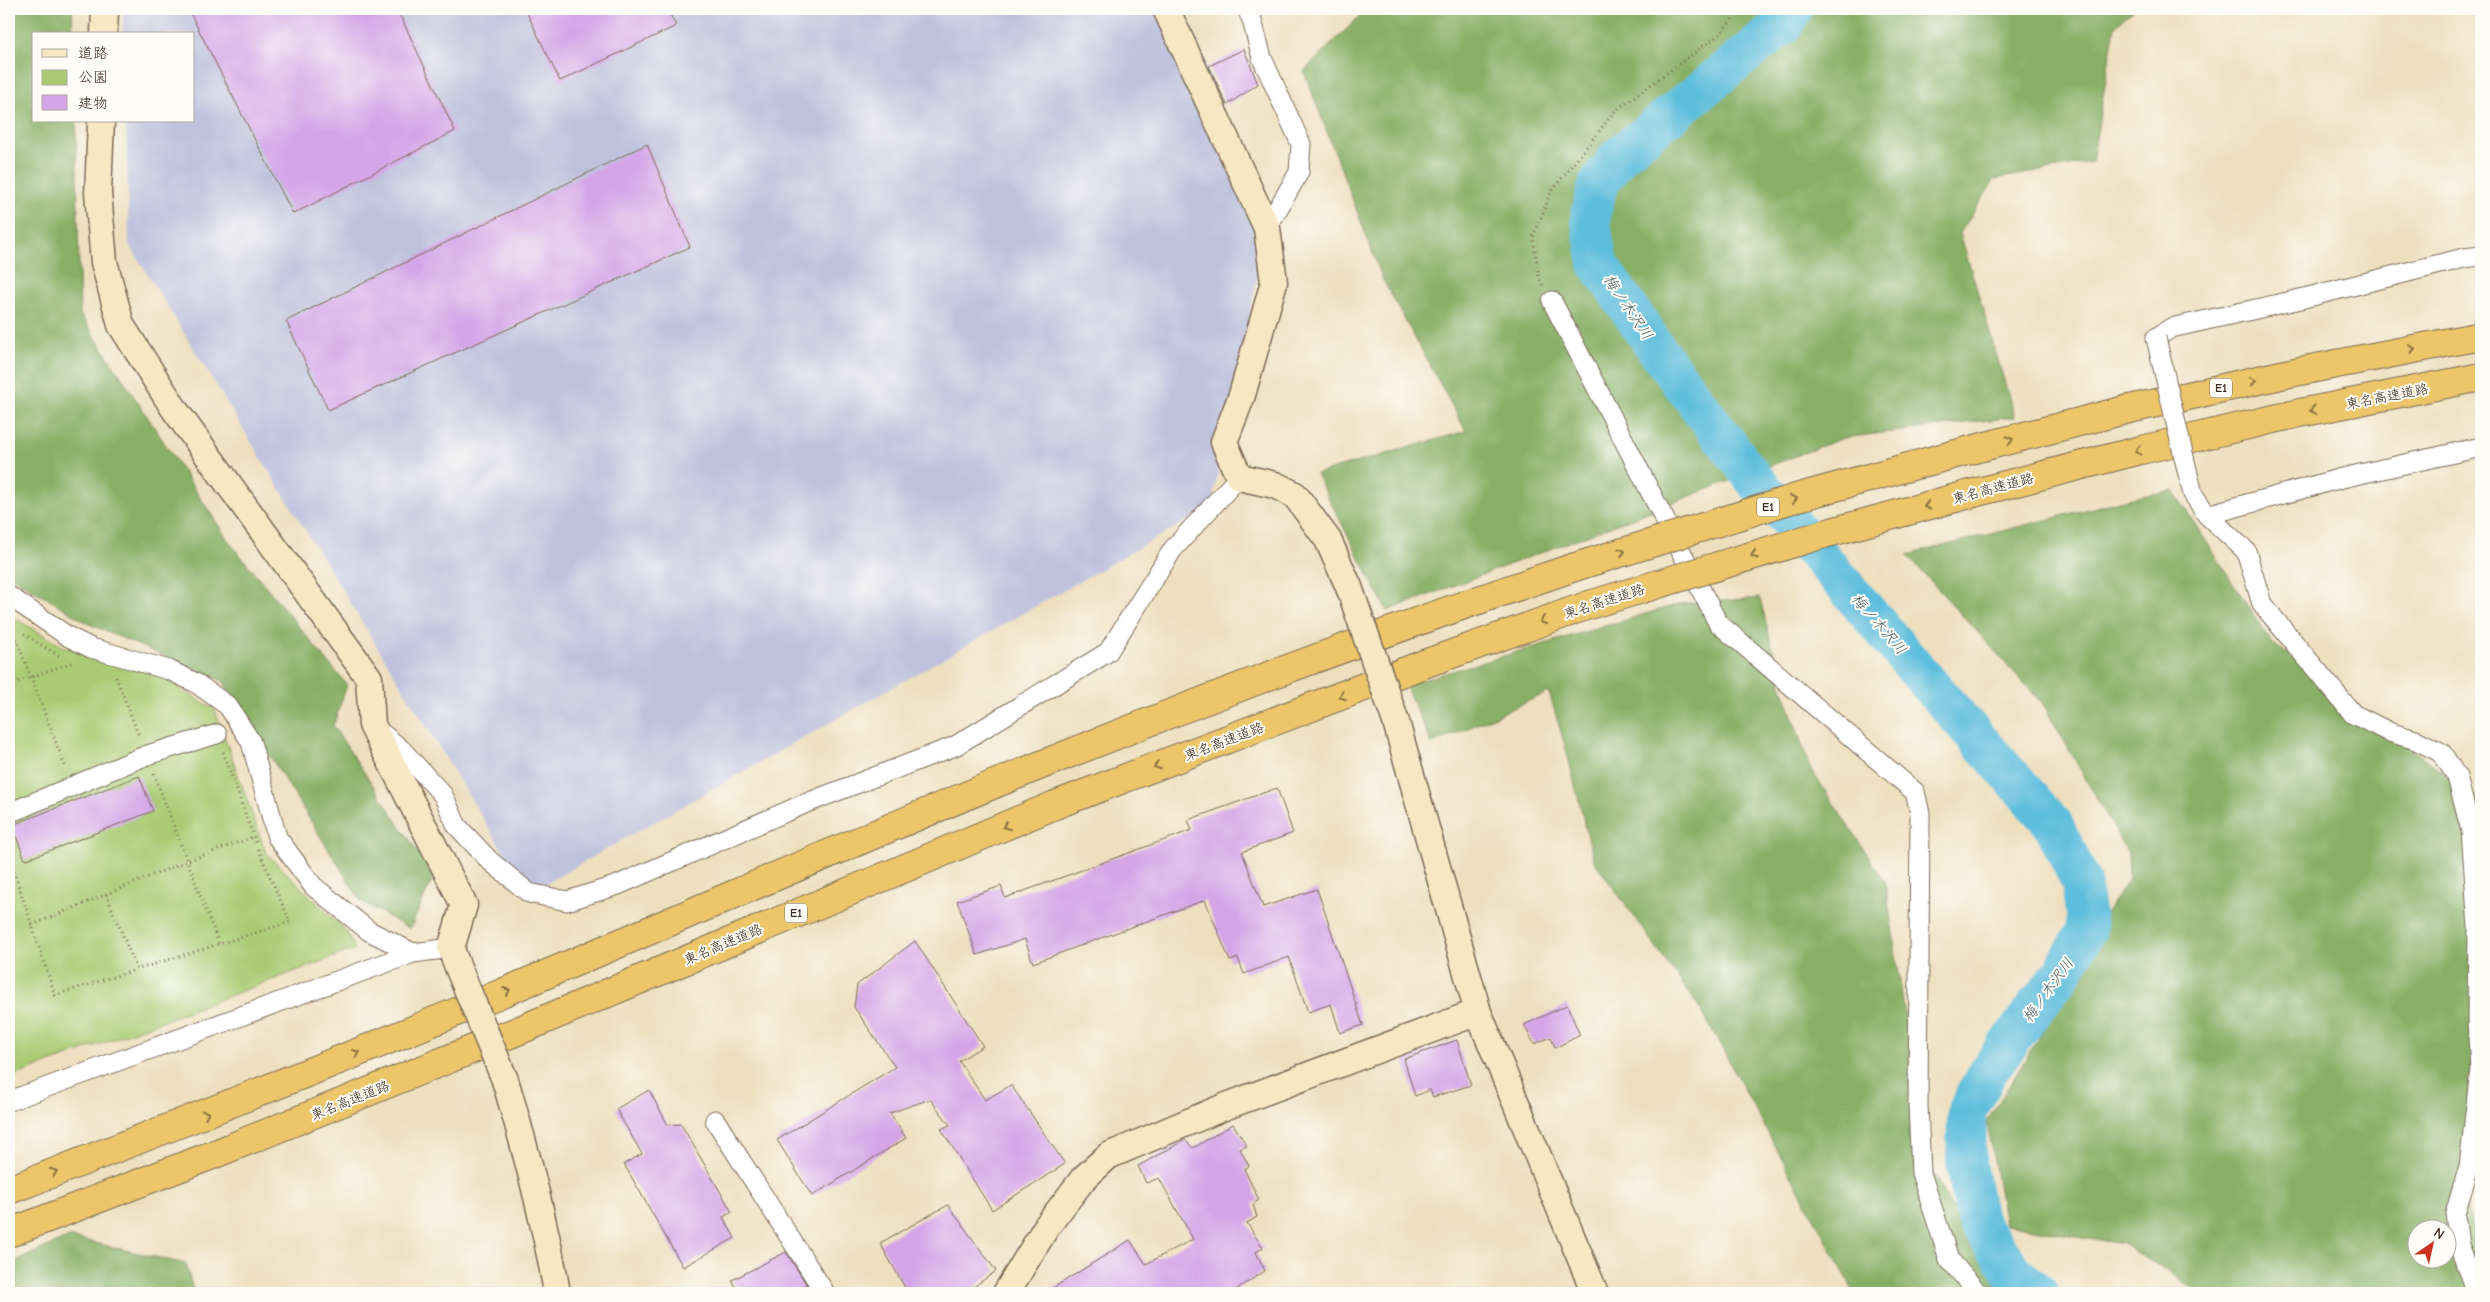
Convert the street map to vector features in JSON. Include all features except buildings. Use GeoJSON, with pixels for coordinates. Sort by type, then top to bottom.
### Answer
{"type":"FeatureCollection","features":[{"type":"Feature","properties":{"kind":"highway","name":"E1"},"geometry":{"type":"LineString","coordinates":[[9,1190],[196,1118],[496,996],[792,868],[1052,760],[1401,625],[1575,566],[1800,497],[1963,452],[2124,410],[2290,373],[2481,336]]}},
{"type":"Feature","properties":{"kind":"highway","name":"東名高速道路"},"geometry":{"type":"LineString","coordinates":[[9,1233],[215,1154],[520,1030],[1055,805],[1424,664],[1589,605],[1824,534],[2141,450],[2282,417],[2481,377]]}},
{"type":"Feature","properties":{"kind":"street"},"geometry":{"type":"LineString","coordinates":[[104,32],[105,9]]}},
{"type":"Feature","properties":{"kind":"street"},"geometry":{"type":"LineString","coordinates":[[1166,9],[1267,228],[1274,282],[1242,395],[1224,442],[1239,477]]}},
{"type":"Feature","properties":{"kind":"street"},"geometry":{"type":"LineString","coordinates":[[1249,10],[1262,58],[1300,144],[1300,172],[1267,228]]}},
{"type":"Feature","properties":{"kind":"street"},"geometry":{"type":"LineString","coordinates":[[101,122],[98,193],[104,262],[121,325],[175,410],[369,678],[372,725],[464,905],[453,954],[505,1080],[528,1158],[549,1243],[557,1293]]}},
{"type":"Feature","properties":{"kind":"street"},"geometry":{"type":"LineString","coordinates":[[2476,1293],[2459,1245],[2455,1214],[2468,1166],[2480,1070],[2477,1021],[2478,928],[2471,830],[2457,777],[2442,753],[2416,740],[2390,732],[2353,714],[2262,604],[2246,551],[2207,515],[2193,494],[2156,338],[2171,328],[2292,301],[2464,258],[2481,256]]}},
{"type":"Feature","properties":{"kind":"street"},"geometry":{"type":"LineString","coordinates":[[1552,301],[1718,624],[1915,792],[1920,813],[1918,1106],[1921,1173],[1949,1259],[1978,1293]]}},
{"type":"Feature","properties":{"kind":"street"},"geometry":{"type":"LineString","coordinates":[[2207,515],[2342,478],[2481,447]]}},
{"type":"Feature","properties":{"kind":"street"},"geometry":{"type":"LineString","coordinates":[[372,725],[401,749],[443,795],[457,826],[490,861],[529,893],[567,901],[618,886],[804,804],[955,746],[1108,652],[1173,549],[1239,477]]}},
{"type":"Feature","properties":{"kind":"street"},"geometry":{"type":"LineString","coordinates":[[1239,477],[1275,485],[1295,495],[1328,540],[1349,587],[1396,722],[1478,1012],[1595,1293]]}},
{"type":"Feature","properties":{"kind":"street"},"geometry":{"type":"LineString","coordinates":[[9,596],[69,637],[91,648],[169,670],[196,683],[228,706],[251,742],[277,837],[312,886],[369,931],[413,953]]}},
{"type":"Feature","properties":{"kind":"street"},"geometry":{"type":"LineString","coordinates":[[9,813],[147,755],[217,734]]}},
{"type":"Feature","properties":{"kind":"street"},"geometry":{"type":"LineString","coordinates":[[9,1101],[413,953],[453,954]]}},
{"type":"Feature","properties":{"kind":"street"},"geometry":{"type":"LineString","coordinates":[[1006,1293],[1047,1226],[1083,1179],[1108,1156],[1224,1107],[1478,1012]]}},
{"type":"Feature","properties":{"kind":"street"},"geometry":{"type":"LineString","coordinates":[[715,1120],[825,1293]]}},
{"type":"Feature","properties":{"kind":"path"},"geometry":{"type":"LineString","coordinates":[[1552,301],[1539,276],[1532,237],[1550,192],[1616,111],[1720,34],[1741,9]]}},
{"type":"Feature","properties":{"kind":"path"},"geometry":{"type":"LineString","coordinates":[[10,624],[54,655],[82,665]]}},
{"type":"Feature","properties":{"kind":"path"},"geometry":{"type":"LineString","coordinates":[[10,624],[72,786]]}},
{"type":"Feature","properties":{"kind":"path"},"geometry":{"type":"LineString","coordinates":[[9,685],[73,662]]}},
{"type":"Feature","properties":{"kind":"path"},"geometry":{"type":"LineString","coordinates":[[108,674],[124,678]]}},
{"type":"Feature","properties":{"kind":"path"},"geometry":{"type":"LineString","coordinates":[[116,676],[219,944]]}},
{"type":"Feature","properties":{"kind":"path"},"geometry":{"type":"LineString","coordinates":[[9,858],[55,995],[290,922],[253,837],[217,734]]}},
{"type":"Feature","properties":{"kind":"path"},"geometry":{"type":"LineString","coordinates":[[32,925],[187,861],[253,837]]}},
{"type":"Feature","properties":{"kind":"path"},"geometry":{"type":"LineString","coordinates":[[106,894],[137,970]]}},
{"type":"Feature","properties":{"kind":"shaded area"},"geometry":{"type":"Polygon","coordinates":[[[123,9],[1185,9],[1267,228],[1211,507],[529,893],[129,244],[126,122],[195,122],[195,32],[123,32],[123,9]]]}},
{"type":"Feature","properties":{"kind":"green space"},"geometry":{"type":"Polygon","coordinates":[[[9,9],[72,9],[73,32],[32,32],[32,122],[76,122],[80,314],[230,543],[347,685],[333,726],[434,876],[410,929],[361,901],[223,681],[89,624],[9,575],[9,9]]]}},
{"type":"Feature","properties":{"kind":"green space"},"geometry":{"type":"Polygon","coordinates":[[[1367,9],[2134,9],[2115,26],[2092,162],[1995,179],[1960,233],[2015,417],[1843,438],[1387,611],[1316,474],[1466,431],[1383,280],[1304,71],[1367,9]]]}},
{"type":"Feature","properties":{"kind":"green space"},"geometry":{"type":"Polygon","coordinates":[[[2173,490],[2272,643],[2327,682],[2389,732],[2480,800],[2481,1053],[2462,1189],[2481,1262],[2481,1293],[2202,1293],[2123,1244],[2005,1224],[1987,1121],[2071,987],[2096,926],[2129,880],[2128,853],[2043,704],[1907,555],[2132,498],[2173,490]]]}},
{"type":"Feature","properties":{"kind":"green space"},"geometry":{"type":"Polygon","coordinates":[[[1760,598],[1782,687],[1811,770],[1885,881],[1927,1163],[2002,1293],[1855,1293],[1700,1008],[1594,861],[1566,749],[1549,692],[1432,744],[1405,685],[1679,604],[1760,598]]]}},
{"type":"Feature","properties":{"kind":"green space"},"geometry":{"type":"Polygon","coordinates":[[[9,615],[64,647],[160,676],[215,710],[266,853],[346,931],[355,949],[9,1078],[9,615]]]}},
{"type":"Feature","properties":{"kind":"green space"},"geometry":{"type":"Polygon","coordinates":[[[69,1237],[186,1264],[194,1293],[9,1293],[9,1264],[69,1237]]]}},
{"type":"Feature","properties":{"kind":"waterway","name":"梅ノ木沢川"},"geometry":{"type":"LineString","coordinates":[[1793,9],[1784,24],[1619,156],[1598,185],[1590,217],[1598,264],[1662,357],[1754,479],[1921,675],[2053,824],[2081,882],[2087,929],[2064,970],[1988,1071],[1967,1112],[1966,1164],[1977,1221],[2012,1271],[2038,1293]]}}]}
